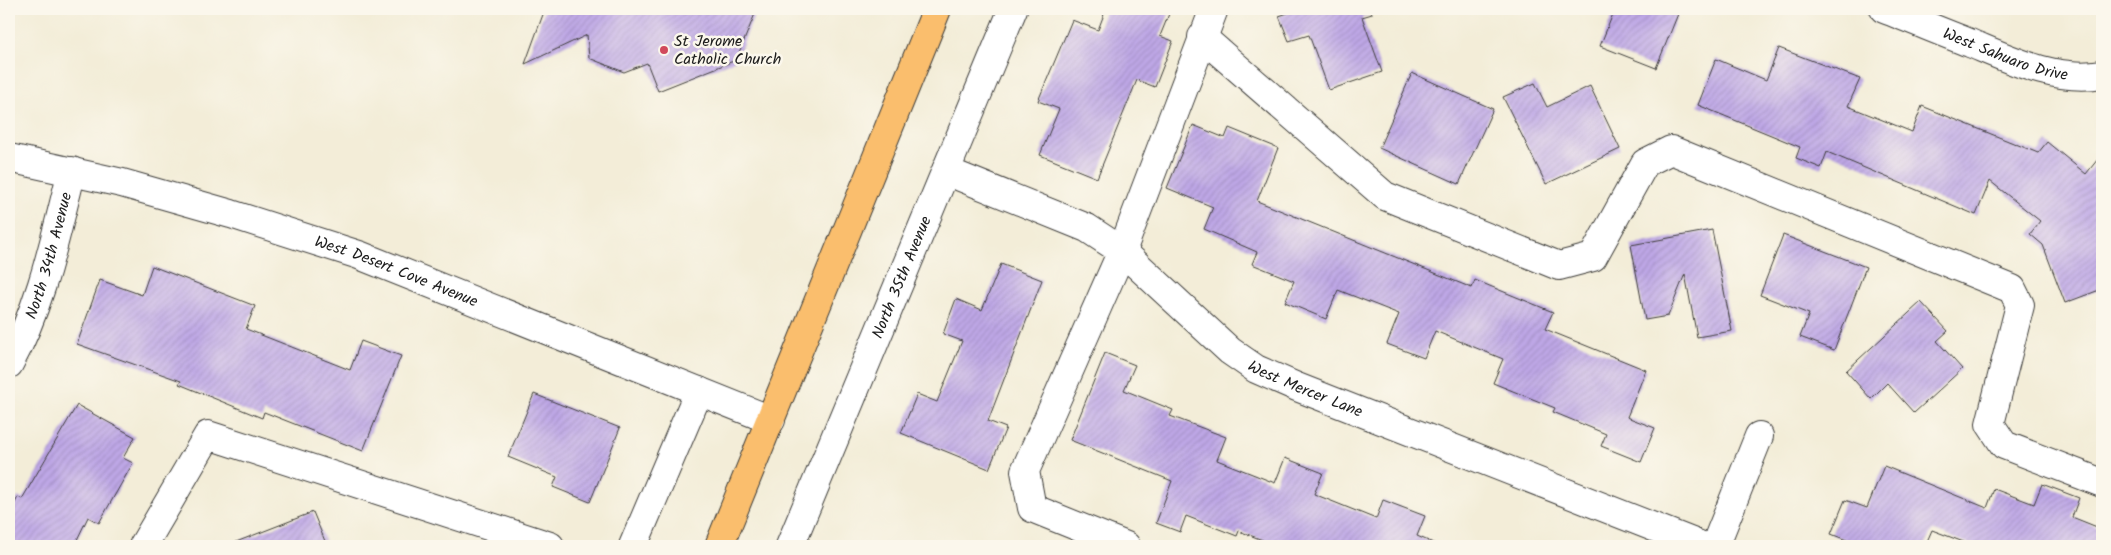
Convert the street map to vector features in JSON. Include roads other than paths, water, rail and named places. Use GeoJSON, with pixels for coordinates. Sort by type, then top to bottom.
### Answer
{"type":"FeatureCollection","features":[{"type":"Feature","properties":{"kind":"main road"},"geometry":{"type":"LineString","coordinates":[[719,546],[937,9]]}},
{"type":"Feature","properties":{"kind":"street","name":"North 35th Avenue"},"geometry":{"type":"LineString","coordinates":[[790,546],[1013,9]]}},
{"type":"Feature","properties":{"kind":"street"},"geometry":{"type":"LineString","coordinates":[[1126,546],[1032,508],[1025,471],[1122,251],[1214,9]]}},
{"type":"Feature","properties":{"kind":"street","name":"West Sahuaro Drive"},"geometry":{"type":"LineString","coordinates":[[1884,9],[2012,60],[2053,73],[2091,76],[2102,74]]}},
{"type":"Feature","properties":{"kind":"street"},"geometry":{"type":"LineString","coordinates":[[1202,37],[1385,196],[1559,266],[1593,257],[1645,163],[1671,150],[2012,289],[2020,305],[1990,424],[2004,445],[2102,483]]}},
{"type":"Feature","properties":{"kind":"street","name":"West Desert Cove Avenue"},"geometry":{"type":"LineString","coordinates":[[9,158],[122,183],[231,214],[359,255],[770,420]]}},
{"type":"Feature","properties":{"kind":"street","name":"North 34th Avenue"},"geometry":{"type":"LineString","coordinates":[[9,364],[24,336],[45,278],[72,171]]}},
{"type":"Feature","properties":{"kind":"street","name":"West Mercer Lane"},"geometry":{"type":"LineString","coordinates":[[946,171],[1088,228],[1122,251],[1230,352],[1256,369],[1297,387],[1702,546]]}},
{"type":"Feature","properties":{"kind":"street"},"geometry":{"type":"LineString","coordinates":[[633,546],[699,391]]}},
{"type":"Feature","properties":{"kind":"street"},"geometry":{"type":"LineString","coordinates":[[143,546],[208,435],[550,546]]}},
{"type":"Feature","properties":{"kind":"street"},"geometry":{"type":"LineString","coordinates":[[1715,546],[1759,436]]}},
{"type":"Feature","properties":{"kind":"place","name":"St Jerome Catholic Church"},"geometry":{"type":"Point","coordinates":[664,50]}}]}
